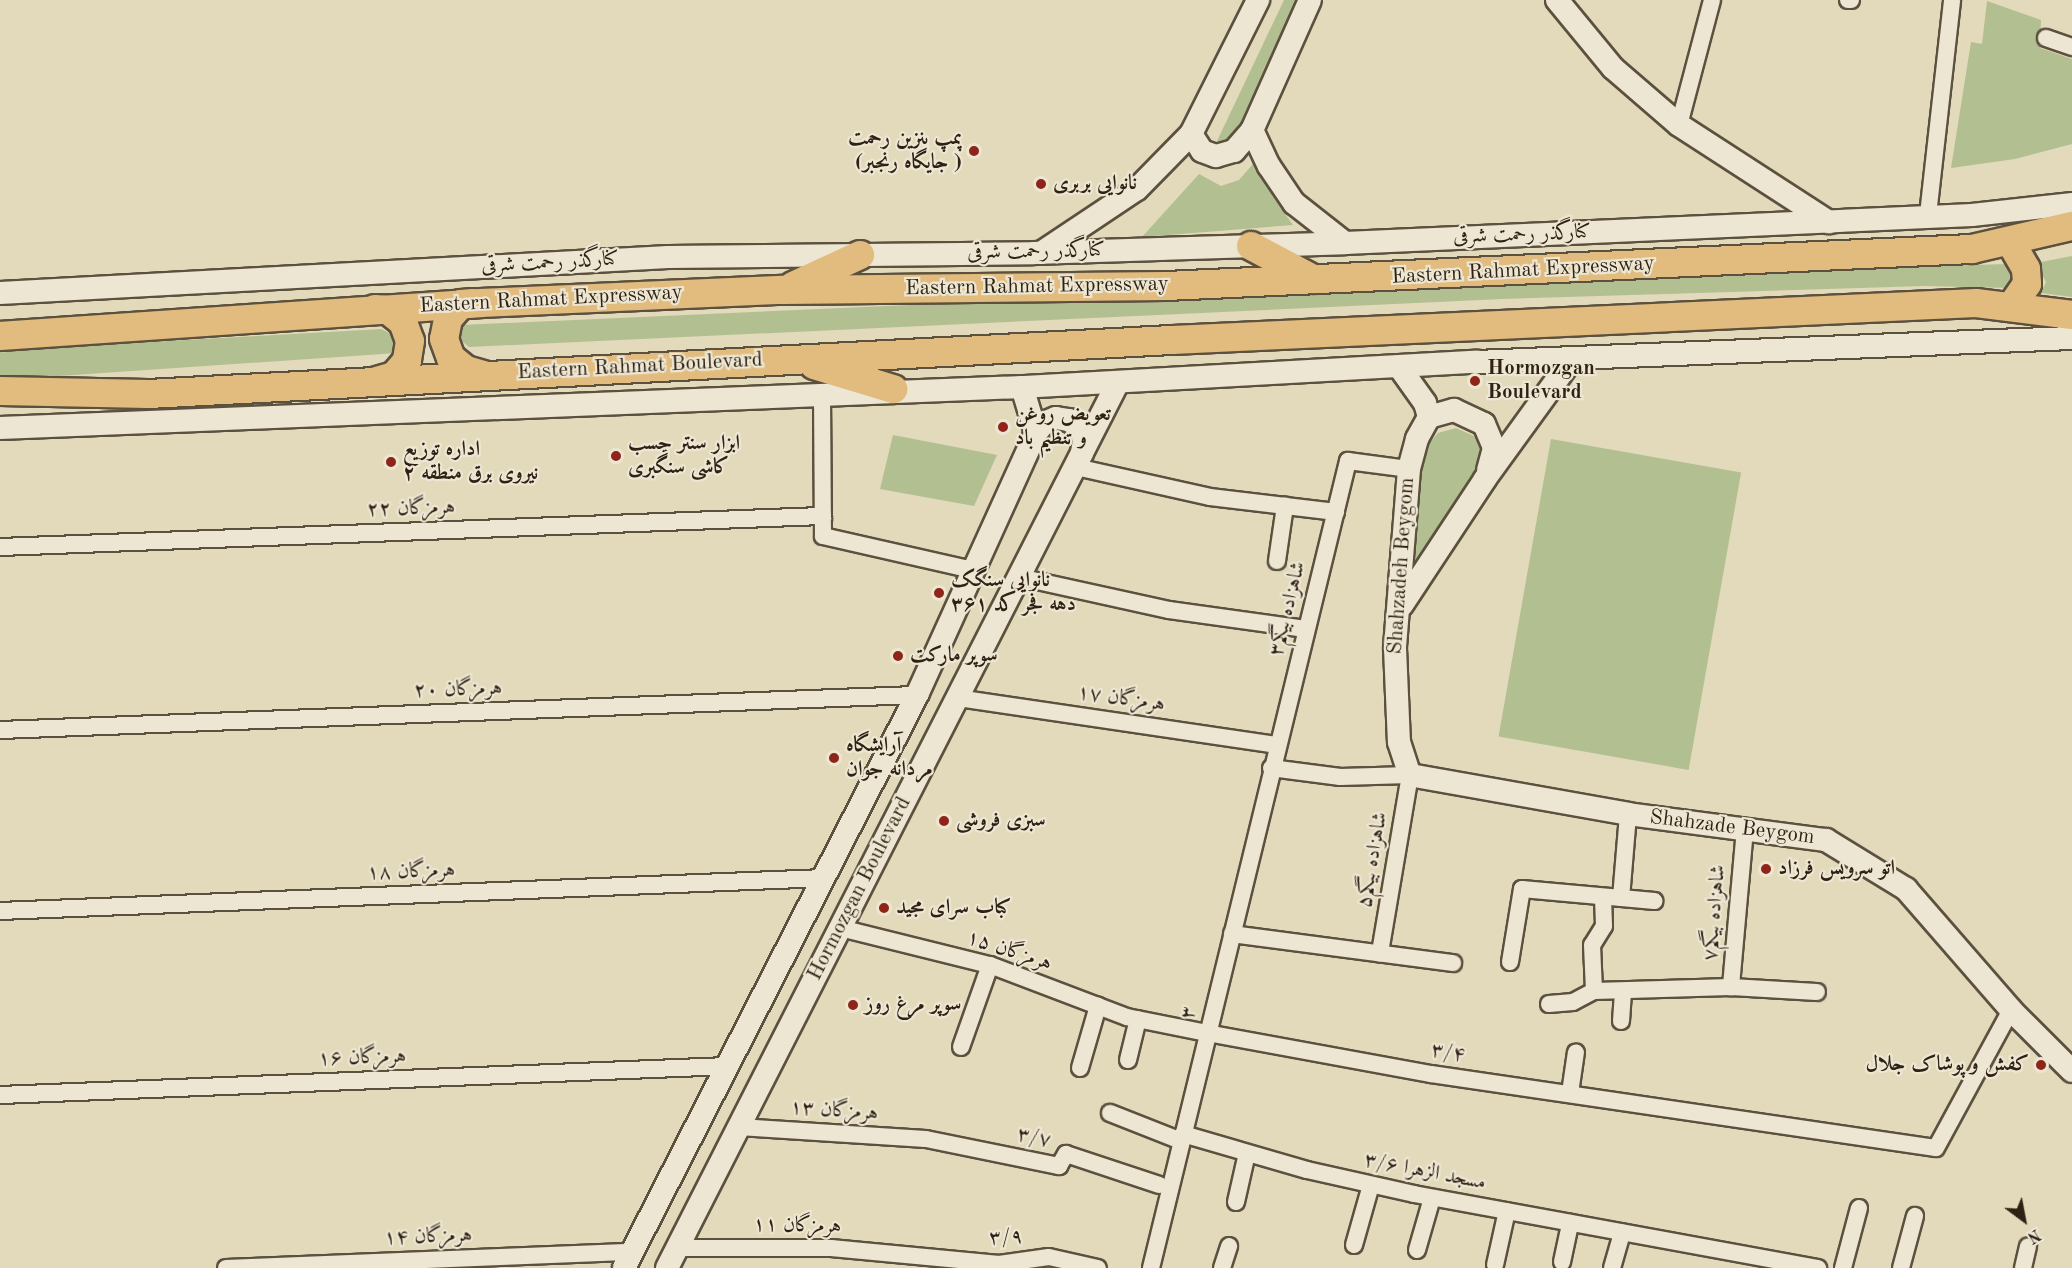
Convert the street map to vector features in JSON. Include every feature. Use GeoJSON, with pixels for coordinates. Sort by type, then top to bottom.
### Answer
{"type":"FeatureCollection","features":[{"type":"Feature","properties":{"kind":"highway","name":"Eastern Rahmat Expressway"},"geometry":{"type":"LineString","coordinates":[[0,336],[480,303],[783,290],[1315,280],[1972,249],[2072,226]]}},
{"type":"Feature","properties":{"kind":"highway"},"geometry":{"type":"LineString","coordinates":[[2010,241],[2026,269],[2027,284],[2011,307]]}},
{"type":"Feature","properties":{"kind":"highway"},"geometry":{"type":"LineString","coordinates":[[1251,246],[1315,280]]}},
{"type":"Feature","properties":{"kind":"highway"},"geometry":{"type":"LineString","coordinates":[[783,290],[860,255]]}},
{"type":"Feature","properties":{"kind":"highway"},"geometry":{"type":"LineString","coordinates":[[480,303],[461,304],[448,319],[444,339],[451,358],[466,370],[486,375]]}},
{"type":"Feature","properties":{"kind":"highway"},"geometry":{"type":"LineString","coordinates":[[795,359],[1964,304],[2072,315]]}},
{"type":"Feature","properties":{"kind":"highway"},"geometry":{"type":"LineString","coordinates":[[369,309],[388,310],[403,322],[410,341],[407,361],[394,376],[375,381]]}},
{"type":"Feature","properties":{"kind":"highway"},"geometry":{"type":"LineString","coordinates":[[795,359],[893,389]]}},
{"type":"Feature","properties":{"kind":"highway","name":"Eastern Rahmat Boulevard"},"geometry":{"type":"LineString","coordinates":[[486,375],[795,359]]}},
{"type":"Feature","properties":{"kind":"highway"},"geometry":{"type":"LineString","coordinates":[[0,391],[148,394],[486,375]]}},
{"type":"Feature","properties":{"kind":"street"},"geometry":{"type":"LineString","coordinates":[[1041,253],[1137,189],[1191,134],[1258,0]]}},
{"type":"Feature","properties":{"kind":"street"},"geometry":{"type":"LineString","coordinates":[[1191,134],[1202,151],[1216,156],[1234,151],[1252,130],[1310,0]]}},
{"type":"Feature","properties":{"kind":"street"},"geometry":{"type":"LineString","coordinates":[[1557,0],[1613,68],[1679,125],[1829,222]]}},
{"type":"Feature","properties":{"kind":"street"},"geometry":{"type":"LineString","coordinates":[[1679,125],[1712,0]]}},
{"type":"Feature","properties":{"kind":"street"},"geometry":{"type":"LineString","coordinates":[[1928,215],[1952,0]]}},
{"type":"Feature","properties":{"kind":"street"},"geometry":{"type":"LineString","coordinates":[[2046,38],[2072,47]]}},
{"type":"Feature","properties":{"kind":"street"},"geometry":{"type":"LineString","coordinates":[[1252,130],[1269,166],[1294,203],[1344,243]]}},
{"type":"Feature","properties":{"kind":"street","name":"کنارگذر رحمت شرقی"},"geometry":{"type":"LineString","coordinates":[[0,293],[668,257],[1041,253],[1344,243],[1829,222],[1928,215],[1972,215],[2072,204]]}},
{"type":"Feature","properties":{"kind":"street"},"geometry":{"type":"LineString","coordinates":[[0,428],[237,421],[893,389],[1022,387],[1572,359],[2072,338]]}},
{"type":"Feature","properties":{"kind":"street"},"geometry":{"type":"LineString","coordinates":[[1401,606],[1485,479],[1572,359]]}},
{"type":"Feature","properties":{"kind":"street"},"geometry":{"type":"LineString","coordinates":[[1400,368],[1425,402],[1429,417],[1454,410],[1484,424],[1494,448],[1485,479]]}},
{"type":"Feature","properties":{"kind":"street","name":"Hormozgan Boulevard"},"geometry":{"type":"LineString","coordinates":[[667,1268],[1118,382]]}},
{"type":"Feature","properties":{"kind":"street"},"geometry":{"type":"LineString","coordinates":[[1022,387],[1036,433],[1050,420],[1069,420],[1082,434],[1079,460],[1210,497],[1336,512]]}},
{"type":"Feature","properties":{"kind":"street"},"geometry":{"type":"LineString","coordinates":[[822,394],[823,536],[973,570]]}},
{"type":"Feature","properties":{"kind":"street","name":"Shahzadeh Beygom"},"geometry":{"type":"LineString","coordinates":[[1410,775],[1399,742],[1395,692],[1409,469],[1417,439],[1429,417]]}},
{"type":"Feature","properties":{"kind":"street","name":"Hormozgan Boulevard"},"geometry":{"type":"LineString","coordinates":[[628,1260],[917,695],[1036,433]]}},
{"type":"Feature","properties":{"kind":"street","name":"۳شاهزاده بیگم"},"geometry":{"type":"LineString","coordinates":[[1271,768],[1348,461],[1409,469]]}},
{"type":"Feature","properties":{"kind":"street"},"geometry":{"type":"LineString","coordinates":[[1278,561],[1285,506]]}},
{"type":"Feature","properties":{"kind":"street","name":"هرمزگان ۲۲"},"geometry":{"type":"LineString","coordinates":[[0,548],[823,516]]}},
{"type":"Feature","properties":{"kind":"street"},"geometry":{"type":"LineString","coordinates":[[1019,577],[1169,610],[1306,628]]}},
{"type":"Feature","properties":{"kind":"street","name":"هرمزگان ۲۰"},"geometry":{"type":"LineString","coordinates":[[0,730],[917,695]]}},
{"type":"Feature","properties":{"kind":"street","name":"هرمزگان ۱۷"},"geometry":{"type":"LineString","coordinates":[[958,698],[1277,745]]}},
{"type":"Feature","properties":{"kind":"street"},"geometry":{"type":"LineString","coordinates":[[1271,768],[1340,777],[1410,775]]}},
{"type":"Feature","properties":{"kind":"street","name":"۳"},"geometry":{"type":"LineString","coordinates":[[1151,1268],[1271,768]]}},
{"type":"Feature","properties":{"kind":"street","name":"Shahzade Beygom"},"geometry":{"type":"LineString","coordinates":[[1410,775],[1628,814],[1826,840],[1906,889],[2012,1010],[2072,1071]]}},
{"type":"Feature","properties":{"kind":"street","name":"شاهزاده بیگم۵"},"geometry":{"type":"LineString","coordinates":[[1380,953],[1410,775]]}},
{"type":"Feature","properties":{"kind":"street"},"geometry":{"type":"LineString","coordinates":[[1621,898],[1628,814]]}},
{"type":"Feature","properties":{"kind":"street","name":"شاهزاده بیگم۷"},"geometry":{"type":"LineString","coordinates":[[1744,829],[1731,987],[1817,992]]}},
{"type":"Feature","properties":{"kind":"street","name":"هرمزگان ۱۸"},"geometry":{"type":"LineString","coordinates":[[0,911],[824,878]]}},
{"type":"Feature","properties":{"kind":"street"},"geometry":{"type":"LineString","coordinates":[[1510,962],[1522,889],[1654,901]]}},
{"type":"Feature","properties":{"kind":"street"},"geometry":{"type":"LineString","coordinates":[[1594,991],[1592,945],[1604,926],[1603,897]]}},
{"type":"Feature","properties":{"kind":"street","name":"هرمزگان ۱۵"},"geometry":{"type":"LineString","coordinates":[[840,928],[990,966],[1138,1019]]}},
{"type":"Feature","properties":{"kind":"street"},"geometry":{"type":"LineString","coordinates":[[1232,934],[1453,963]]}},
{"type":"Feature","properties":{"kind":"street"},"geometry":{"type":"LineString","coordinates":[[961,1047],[990,966]]}},
{"type":"Feature","properties":{"kind":"street"},"geometry":{"type":"LineString","coordinates":[[1549,1004],[1573,1002],[1594,991],[1731,987]]}},
{"type":"Feature","properties":{"kind":"street"},"geometry":{"type":"LineString","coordinates":[[1621,1021],[1623,991]]}},
{"type":"Feature","properties":{"kind":"street"},"geometry":{"type":"LineString","coordinates":[[1080,1068],[1098,1006]]}},
{"type":"Feature","properties":{"kind":"street","name":"۳/۴"},"geometry":{"type":"LineString","coordinates":[[1138,1019],[1431,1074],[1936,1148],[2012,1010]]}},
{"type":"Feature","properties":{"kind":"street"},"geometry":{"type":"LineString","coordinates":[[1128,1060],[1138,1019]]}},
{"type":"Feature","properties":{"kind":"street"},"geometry":{"type":"LineString","coordinates":[[1569,1094],[1576,1053]]}},
{"type":"Feature","properties":{"kind":"street","name":"هرمزگان ۱۶"},"geometry":{"type":"LineString","coordinates":[[0,1095],[726,1066]]}},
{"type":"Feature","properties":{"kind":"street","name":"مسجد الزهرا ۳/۶"},"geometry":{"type":"LineString","coordinates":[[1110,1113],[1182,1138],[1371,1185],[1818,1268]]}},
{"type":"Feature","properties":{"kind":"street","name":"هرمزگان ۱۳"},"geometry":{"type":"LineString","coordinates":[[739,1127],[926,1139]]}},
{"type":"Feature","properties":{"kind":"street","name":"۳/۷"},"geometry":{"type":"LineString","coordinates":[[926,1139],[1059,1166],[1066,1154],[1159,1185]]}},
{"type":"Feature","properties":{"kind":"street"},"geometry":{"type":"LineString","coordinates":[[1236,1202],[1247,1153]]}},
{"type":"Feature","properties":{"kind":"street"},"geometry":{"type":"LineString","coordinates":[[1354,1245],[1371,1185]]}},
{"type":"Feature","properties":{"kind":"street"},"geometry":{"type":"LineString","coordinates":[[1417,1250],[1432,1198]]}},
{"type":"Feature","properties":{"kind":"street"},"geometry":{"type":"LineString","coordinates":[[1843,1268],[1859,1208]]}},
{"type":"Feature","properties":{"kind":"street"},"geometry":{"type":"LineString","coordinates":[[1495,1265],[1507,1211]]}},
{"type":"Feature","properties":{"kind":"street"},"geometry":{"type":"LineString","coordinates":[[1901,1268],[1915,1216]]}},
{"type":"Feature","properties":{"kind":"street"},"geometry":{"type":"LineString","coordinates":[[1562,1262],[1570,1223]]}},
{"type":"Feature","properties":{"kind":"street"},"geometry":{"type":"LineString","coordinates":[[1612,1268],[1622,1232]]}},
{"type":"Feature","properties":{"kind":"street"},"geometry":{"type":"LineString","coordinates":[[1222,1268],[1229,1246]]}},
{"type":"Feature","properties":{"kind":"street"},"geometry":{"type":"LineString","coordinates":[[2023,1268],[2028,1247]]}},
{"type":"Feature","properties":{"kind":"street","name":"هرمزگان ۱۱"},"geometry":{"type":"LineString","coordinates":[[677,1248],[831,1248],[915,1256]]}},
{"type":"Feature","properties":{"kind":"street","name":"۳/۹"},"geometry":{"type":"LineString","coordinates":[[915,1256],[999,1264],[1049,1257],[1098,1268]]}},
{"type":"Feature","properties":{"kind":"street","name":"هرمزگان ۱۴"},"geometry":{"type":"LineString","coordinates":[[226,1268],[628,1260]]}},
{"type":"Feature","properties":{"kind":"green space"},"geometry":{"type":"Polygon","coordinates":[[[1284,0],[1303,0],[1249,114],[1224,145],[1217,141],[1284,0]]]}},
{"type":"Feature","properties":{"kind":"green space"},"geometry":{"type":"Polygon","coordinates":[[[1987,1],[2041,20],[2040,48],[2072,59],[2072,144],[2015,159],[1951,168],[1971,42],[1982,44],[1987,1]]]}},
{"type":"Feature","properties":{"kind":"green space"},"geometry":{"type":"Polygon","coordinates":[[[1258,158],[1273,197],[1293,225],[1142,237],[1199,174],[1221,186],[1239,180],[1258,158]]]}},
{"type":"Feature","properties":{"kind":"green space"},"geometry":{"type":"Polygon","coordinates":[[[2072,256],[2072,297],[2041,293],[2046,282],[2036,263],[2072,256]]]}},
{"type":"Feature","properties":{"kind":"green space"},"geometry":{"type":"Polygon","coordinates":[[[2008,264],[2016,278],[2010,288],[1924,286],[1502,299],[469,347],[457,337],[461,325],[1496,279],[2008,264]]]}},
{"type":"Feature","properties":{"kind":"green space"},"geometry":{"type":"Polygon","coordinates":[[[381,329],[399,338],[397,353],[0,380],[0,353],[27,349],[381,329]]]}},
{"type":"Feature","properties":{"kind":"green space"},"geometry":{"type":"Polygon","coordinates":[[[1456,428],[1476,437],[1482,448],[1481,463],[1473,482],[1411,576],[1419,476],[1427,446],[1438,433],[1456,428]]]}},
{"type":"Feature","properties":{"kind":"green space"},"geometry":{"type":"Polygon","coordinates":[[[893,435],[997,455],[974,506],[880,489],[893,435]]]}},
{"type":"Feature","properties":{"kind":"green space"},"geometry":{"type":"Polygon","coordinates":[[[1551,439],[1741,473],[1689,770],[1499,736],[1551,439]]]}},
{"type":"Feature","properties":{"kind":"place","name":"پمپ بنزین رحمت (جایگاه رنجبر )"},"geometry":{"type":"Point","coordinates":[974,151]}},
{"type":"Feature","properties":{"kind":"place","name":"نانوایی بربری"},"geometry":{"type":"Point","coordinates":[1041,184]}},
{"type":"Feature","properties":{"kind":"place","name":"Hormozgan Boulevard"},"geometry":{"type":"Point","coordinates":[1475,381]}},
{"type":"Feature","properties":{"kind":"place","name":"تعویض روغن و تنظیم باد"},"geometry":{"type":"Point","coordinates":[1003,427]}},
{"type":"Feature","properties":{"kind":"place","name":"ابزار سنتر چسب کاشی سنگبری"},"geometry":{"type":"Point","coordinates":[616,456]}},
{"type":"Feature","properties":{"kind":"place","name":"اداره توزیع نیروی برق منطقه ۲"},"geometry":{"type":"Point","coordinates":[391,462]}},
{"type":"Feature","properties":{"kind":"place","name":"نانوایی سنگک دهه فجر کد ۳۶۱"},"geometry":{"type":"Point","coordinates":[939,593]}},
{"type":"Feature","properties":{"kind":"place","name":"سوپر مارکت"},"geometry":{"type":"Point","coordinates":[898,656]}},
{"type":"Feature","properties":{"kind":"place","name":"آرایشگاه مردانه جوان"},"geometry":{"type":"Point","coordinates":[834,758]}},
{"type":"Feature","properties":{"kind":"place","name":"سبزی فروشی"},"geometry":{"type":"Point","coordinates":[944,821]}},
{"type":"Feature","properties":{"kind":"place","name":"اتو سرویس فرزاد"},"geometry":{"type":"Point","coordinates":[1766,869]}},
{"type":"Feature","properties":{"kind":"place","name":"کباب سرای مجید"},"geometry":{"type":"Point","coordinates":[884,908]}},
{"type":"Feature","properties":{"kind":"place","name":"سوپر مرغ روز"},"geometry":{"type":"Point","coordinates":[853,1005]}},
{"type":"Feature","properties":{"kind":"place","name":"کفش و پوشاک جلال"},"geometry":{"type":"Point","coordinates":[2041,1065]}}]}
